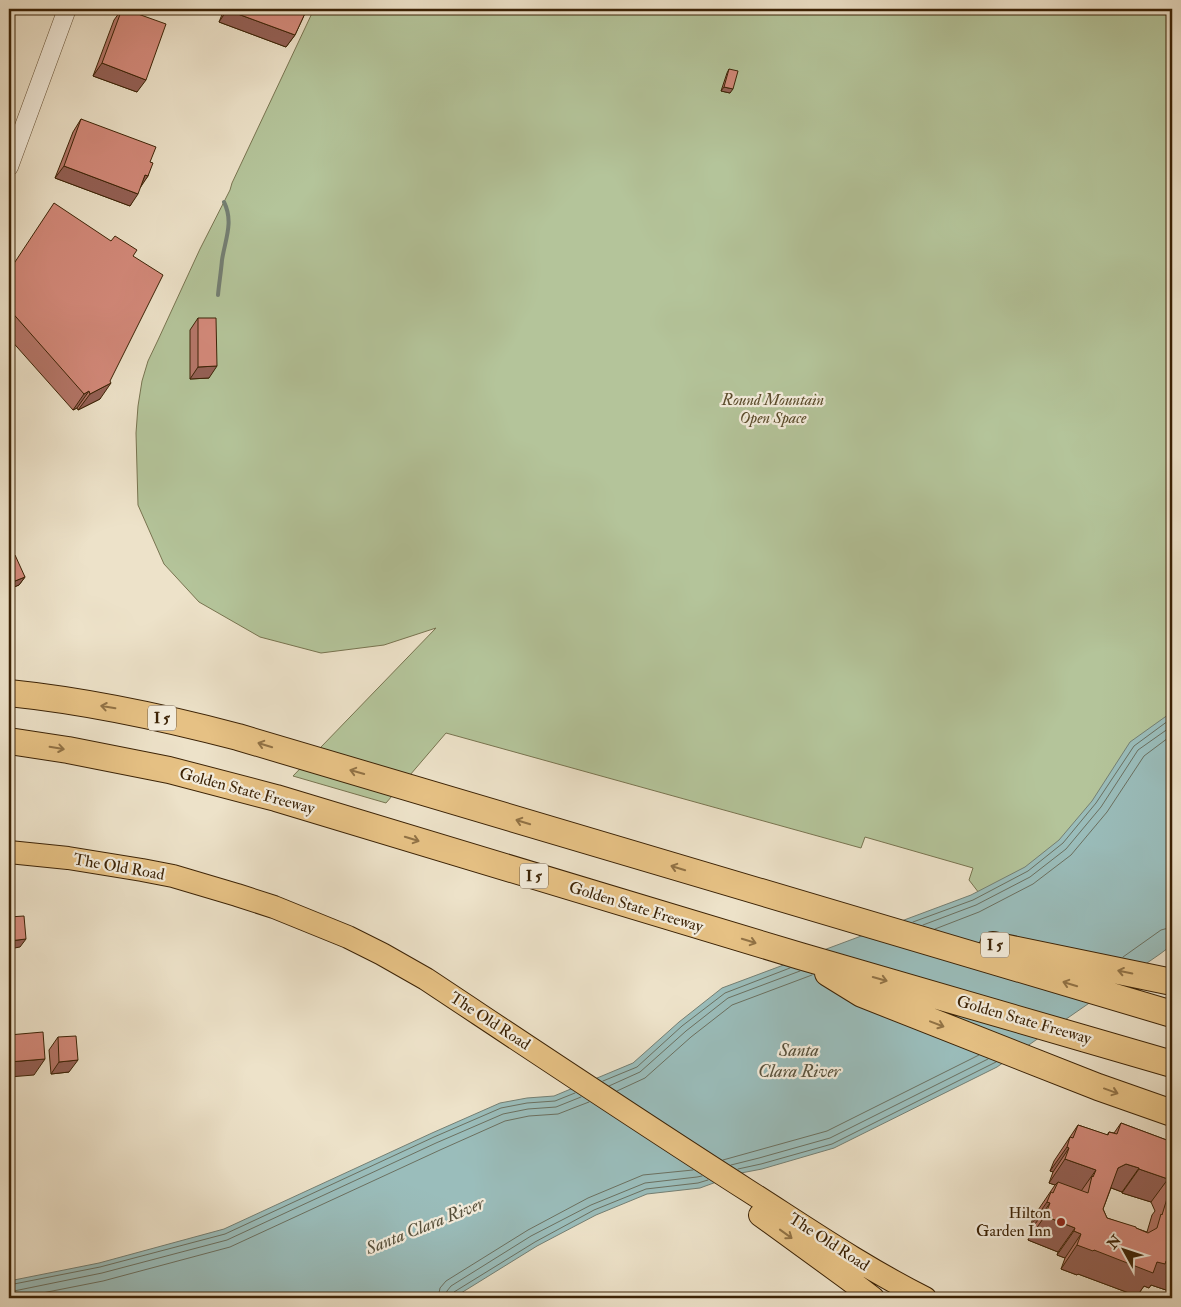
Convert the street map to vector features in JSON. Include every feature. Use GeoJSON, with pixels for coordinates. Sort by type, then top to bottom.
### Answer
{"type":"FeatureCollection","features":[{"type":"Feature","properties":{"kind":"highway","name":"I 5"},"geometry":{"type":"LineString","coordinates":[[9,693],[125,710],[238,737],[1161,1011]]}},
{"type":"Feature","properties":{"kind":"highway","name":"Golden State Freeway"},"geometry":{"type":"LineString","coordinates":[[9,741],[161,768],[276,798],[702,927],[1172,1064]]}},
{"type":"Feature","properties":{"kind":"highway","name":"I 5"},"geometry":{"type":"LineString","coordinates":[[819,909],[1172,982]]}},
{"type":"Feature","properties":{"kind":"highway","name":"I 5"},"geometry":{"type":"LineString","coordinates":[[800,956],[862,994],[1066,1074],[1172,1113]]}},
{"type":"Feature","properties":{"kind":"main road","name":"The Old Road"},"geometry":{"type":"LineString","coordinates":[[9,852],[68,858],[173,876],[218,896]]}},
{"type":"Feature","properties":{"kind":"main road","name":"The Old Road"},"geometry":{"type":"LineString","coordinates":[[9,867],[56,869],[274,906],[348,937],[382,954],[426,980],[520,1049],[722,1181],[882,1276],[925,1298]]}},
{"type":"Feature","properties":{"kind":"main road","name":"The Old Road"},"geometry":{"type":"LineString","coordinates":[[722,1181],[779,1228],[873,1298]]}},
{"type":"Feature","properties":{"kind":"street"},"geometry":{"type":"LineString","coordinates":[[9,167],[67,9]]}},
{"type":"Feature","properties":{"kind":"green space","name":"Round Mountain Open Space"},"geometry":{"type":"Polygon","coordinates":[[[314,9],[1172,9],[1172,920],[989,906],[969,880],[973,868],[865,837],[861,848],[446,733],[386,803],[293,776],[436,628],[384,645],[321,653],[260,637],[199,602],[164,564],[138,505],[136,433],[142,381],[148,361],[314,9]]]}},
{"type":"Feature","properties":{"kind":"water","name":"Santa Clara River"},"geometry":{"type":"Polygon","coordinates":[[[1172,712],[1172,945],[997,1067],[834,1148],[762,1169],[741,1173],[700,1188],[647,1194],[596,1215],[537,1246],[453,1298],[9,1298],[9,1281],[99,1263],[224,1229],[500,1103],[554,1096],[633,1063],[679,1022],[722,988],[971,895],[1025,867],[1059,840],[1092,801],[1130,742],[1172,712]]]}},
{"type":"Feature","properties":{"kind":"building"},"geometry":{"type":"Polygon","coordinates":[[[122,9],[166,24],[146,80],[102,63],[122,9]]]}},
{"type":"Feature","properties":{"kind":"building"},"geometry":{"type":"Polygon","coordinates":[[[228,9],[307,9],[295,35],[228,9]]]}},
{"type":"Feature","properties":{"kind":"building"},"geometry":{"type":"Polygon","coordinates":[[[729,69],[738,71],[733,89],[724,87],[729,69]]]}},
{"type":"Feature","properties":{"kind":"building"},"geometry":{"type":"Polygon","coordinates":[[[81,119],[156,147],[150,162],[153,163],[148,176],[145,175],[138,194],[64,166],[81,119]]]}},
{"type":"Feature","properties":{"kind":"building"},"geometry":{"type":"Polygon","coordinates":[[[54,203],[111,241],[115,236],[137,250],[133,256],[163,275],[110,381],[111,383],[90,394],[89,391],[84,394],[9,309],[9,271],[54,203]]]}},
{"type":"Feature","properties":{"kind":"building"},"geometry":{"type":"Polygon","coordinates":[[[198,318],[216,318],[217,366],[198,367],[198,318]]]}},
{"type":"Feature","properties":{"kind":"building"},"geometry":{"type":"Polygon","coordinates":[[[15,555],[25,577],[15,581],[9,566],[9,557],[15,555]]]}},
{"type":"Feature","properties":{"kind":"building"},"geometry":{"type":"Polygon","coordinates":[[[24,916],[26,939],[9,941],[9,917],[24,916]]]}},
{"type":"Feature","properties":{"kind":"building"},"geometry":{"type":"Polygon","coordinates":[[[43,1032],[45,1059],[9,1062],[9,1035],[43,1032]]]}},
{"type":"Feature","properties":{"kind":"building"},"geometry":{"type":"Polygon","coordinates":[[[76,1036],[78,1060],[59,1062],[58,1037],[76,1036]]]}},
{"type":"Feature","properties":{"kind":"building"},"geometry":{"type":"Polygon","coordinates":[[[1121,1123],[1172,1142],[1172,1187],[1172,1263],[1166,1261],[1165,1264],[1157,1262],[1153,1273],[1077,1245],[1081,1234],[1074,1231],[1075,1228],[1045,1216],[1050,1203],[1047,1202],[1058,1182],[1088,1193],[1092,1176],[1096,1170],[1065,1159],[1070,1137],[1073,1138],[1078,1125],[1108,1135],[1109,1132],[1117,1134],[1121,1123]],[[1126,1164],[1118,1168],[1103,1209],[1107,1218],[1136,1227],[1148,1233],[1157,1228],[1172,1187],[1168,1179],[1126,1164]]]}},
{"type":"Feature","properties":{"kind":"waterway"},"geometry":{"type":"LineString","coordinates":[[218,295],[229,224],[224,202]]}},
{"type":"Feature","properties":{"kind":"place","name":"Hilton Garden Inn"},"geometry":{"type":"Point","coordinates":[1061,1222]}}]}
